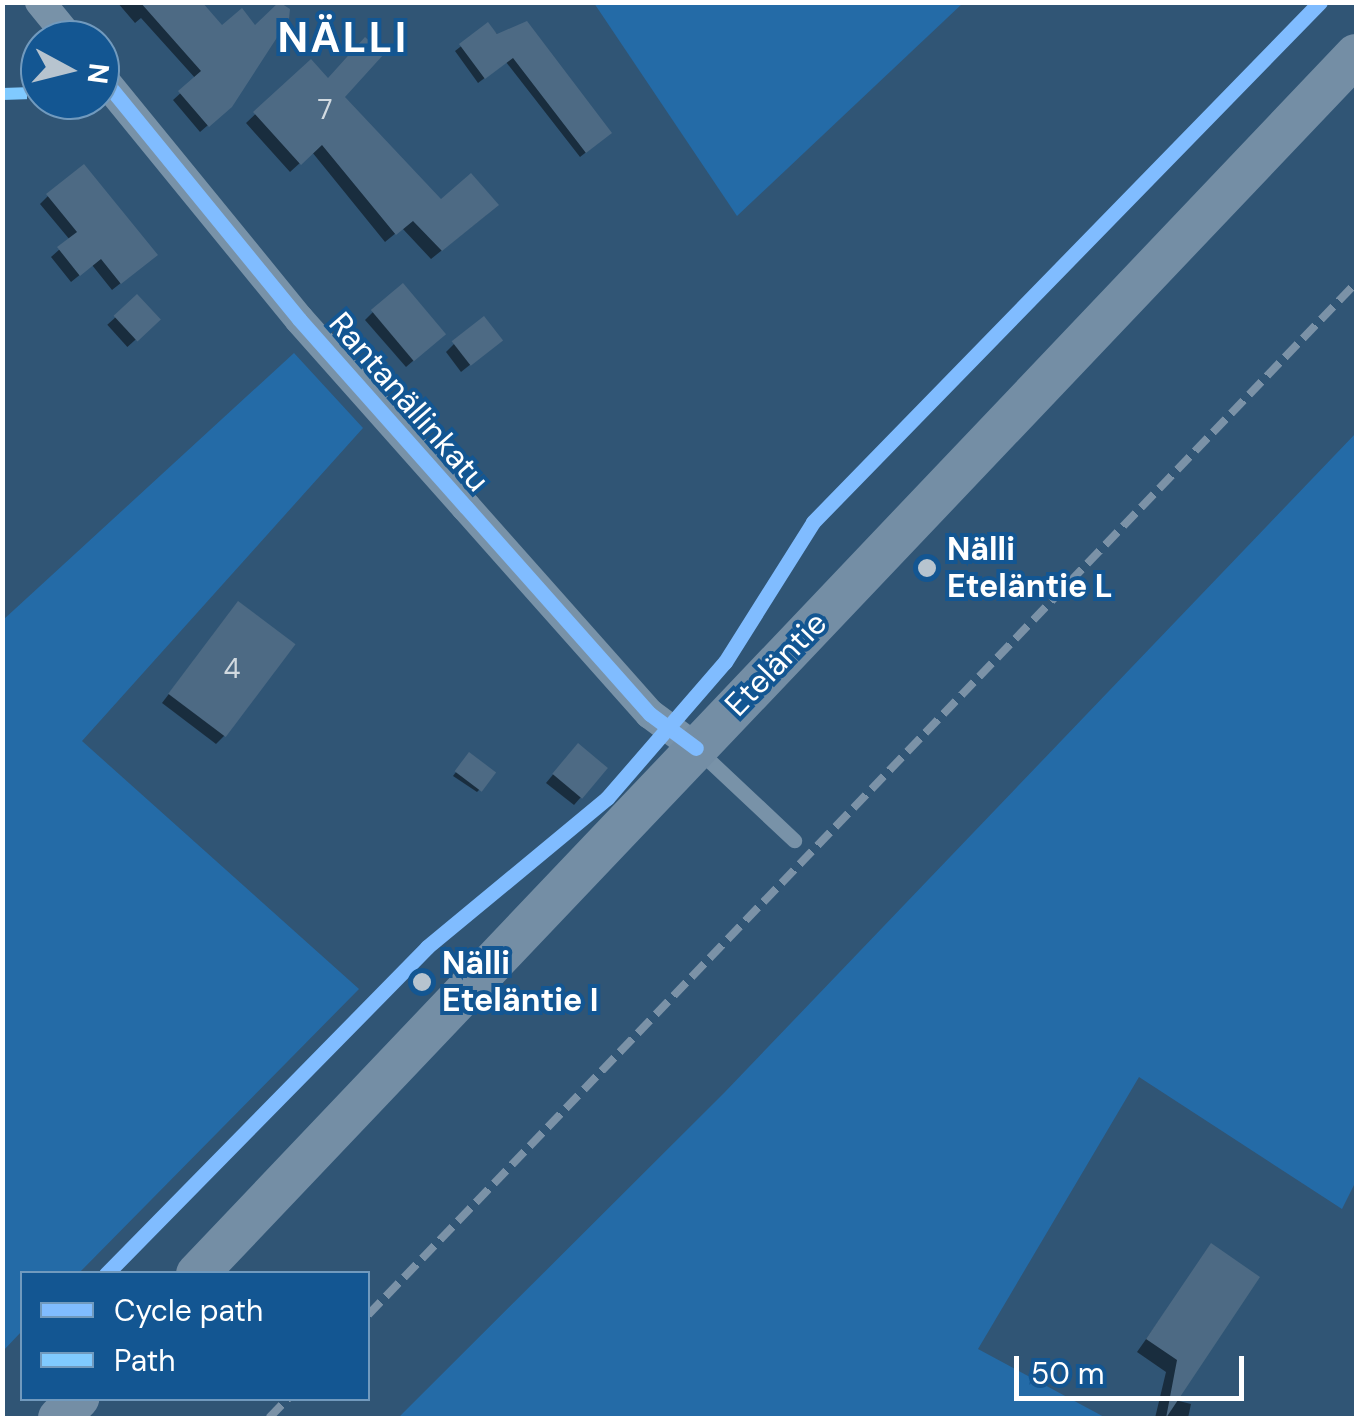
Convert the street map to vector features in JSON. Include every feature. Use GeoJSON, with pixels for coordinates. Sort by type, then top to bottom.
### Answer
{"type":"FeatureCollection","features":[{"type":"Feature","properties":{"kind":"main road","name":"Eteläntie"},"geometry":{"type":"LineString","coordinates":[[200,1271],[1356,55]]}},
{"type":"Feature","properties":{"kind":"street","name":"Rantanällinkatu"},"geometry":{"type":"LineString","coordinates":[[120,100],[299,319],[488,533],[650,714],[696,748]]}},
{"type":"Feature","properties":{"kind":"lane"},"geometry":{"type":"LineString","coordinates":[[696,748],[794,840]]}},
{"type":"Feature","properties":{"kind":"shaded area"},"geometry":{"type":"Polygon","coordinates":[[[594,3],[963,3],[737,216],[594,3]]]}},
{"type":"Feature","properties":{"kind":"shaded area"},"geometry":{"type":"Polygon","coordinates":[[[294,353],[363,428],[82,741],[359,989],[81,1271],[20,1271],[20,1333],[3,1351],[3,620],[294,353]]]}},
{"type":"Feature","properties":{"kind":"shaded area"},"geometry":{"type":"Polygon","coordinates":[[[1356,433],[1356,1181],[1342,1209],[1139,1077],[978,1349],[1106,1418],[398,1418],[724,1093],[1356,433]]]}},
{"type":"Feature","properties":{"kind":"building"},"geometry":{"type":"Polygon","coordinates":[[[140,2],[202,2],[222,25],[242,8],[255,25],[279,2],[290,9],[289,19],[232,107],[209,127],[178,91],[201,71],[140,2]]]}},
{"type":"Feature","properties":{"kind":"building"},"geometry":{"type":"Polygon","coordinates":[[[527,21],[612,133],[586,153],[513,58],[485,79],[459,44],[488,22],[497,34],[527,21]]]}},
{"type":"Feature","properties":{"kind":"building"},"geometry":{"type":"Polygon","coordinates":[[[365,37],[384,54],[345,97],[441,199],[471,173],[499,205],[442,251],[413,221],[396,235],[322,145],[301,165],[253,112],[311,59],[328,78],[365,37]]]}},
{"type":"Feature","properties":{"kind":"building"},"geometry":{"type":"Polygon","coordinates":[[[84,164],[158,255],[121,284],[101,259],[80,276],[57,247],[77,232],[46,194],[84,164]]]}},
{"type":"Feature","properties":{"kind":"building"},"geometry":{"type":"Polygon","coordinates":[[[403,283],[446,334],[414,361],[371,310],[403,283]]]}},
{"type":"Feature","properties":{"kind":"building"},"geometry":{"type":"Polygon","coordinates":[[[137,294],[161,320],[137,341],[114,316],[137,294]]]}},
{"type":"Feature","properties":{"kind":"building"},"geometry":{"type":"Polygon","coordinates":[[[484,316],[503,340],[471,366],[452,341],[484,316]]]}},
{"type":"Feature","properties":{"kind":"building"},"geometry":{"type":"Polygon","coordinates":[[[238,601],[296,644],[226,737],[168,694],[238,601]]]}},
{"type":"Feature","properties":{"kind":"building"},"geometry":{"type":"Polygon","coordinates":[[[578,743],[608,768],[582,799],[552,774],[578,743]]]}},
{"type":"Feature","properties":{"kind":"building"},"geometry":{"type":"Polygon","coordinates":[[[469,752],[496,772],[482,792],[455,771],[469,752]]]}},
{"type":"Feature","properties":{"kind":"building"},"geometry":{"type":"Polygon","coordinates":[[[1211,1243],[1260,1277],[1166,1418],[1177,1360],[1146,1339],[1211,1243]]]}},
{"type":"Feature","properties":{"kind":"railway"},"geometry":{"type":"LineString","coordinates":[[370,1313],[1356,283]]}},
{"type":"Feature","properties":{"kind":"railway"},"geometry":{"type":"LineString","coordinates":[[269,1418],[285,1401]]}},
{"type":"Feature","properties":{"kind":"marked path"},"geometry":{"type":"LineString","coordinates":[[2,94],[20,94]]}},
{"type":"Feature","properties":{"kind":"cycle path"},"geometry":{"type":"LineString","coordinates":[[109,1271],[427,947],[607,798],[725,662],[813,522],[1320,2]]}},
{"type":"Feature","properties":{"kind":"cycle path"},"geometry":{"type":"LineString","coordinates":[[120,100],[299,319],[650,714],[696,748]]}},
{"type":"Feature","properties":{"kind":"place","name":"Nälli Eteläntie L"},"geometry":{"type":"Point","coordinates":[927,568]}},
{"type":"Feature","properties":{"kind":"place","name":"Nälli Eteläntie I"},"geometry":{"type":"Point","coordinates":[422,982]}},
{"type":"Feature","properties":{"kind":"district","name":"NÄLLI"},"geometry":{"type":"Point","coordinates":[343,38]}}]}
